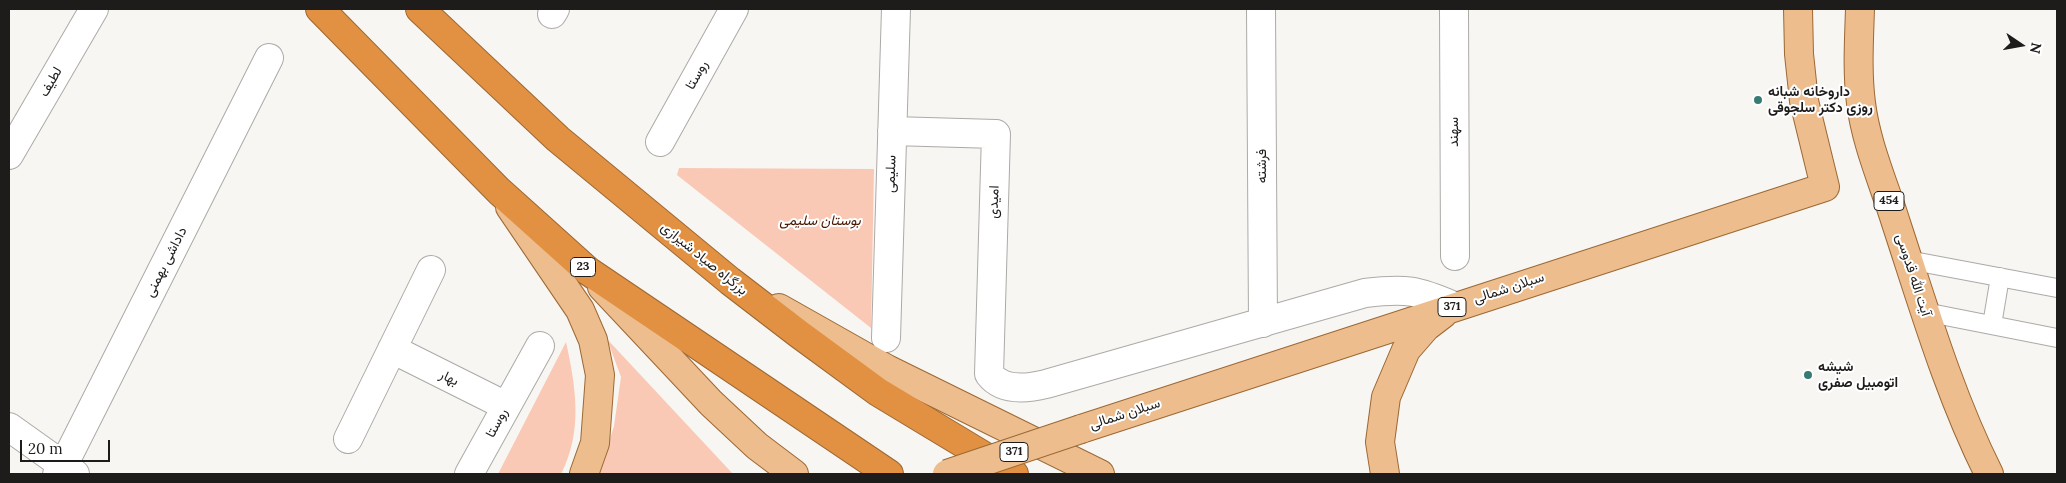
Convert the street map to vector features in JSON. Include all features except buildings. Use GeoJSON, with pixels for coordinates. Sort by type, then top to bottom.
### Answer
{"type":"FeatureCollection","features":[{"type":"Feature","properties":{"kind":"highway","name":"23"},"geometry":{"type":"LineString","coordinates":[[320,9],[499,191],[588,271],[889,474]]}},
{"type":"Feature","properties":{"kind":"highway","name":"بزرگراه صیاد شیرازی"},"geometry":{"type":"LineString","coordinates":[[420,9],[558,139],[730,281],[878,392],[1014,474]]}},
{"type":"Feature","properties":{"kind":"main road","name":"سبلان شمالی"},"geometry":{"type":"LineString","coordinates":[[947,474],[1454,306],[1825,187],[1804,101],[1799,54],[1798,9]]}},
{"type":"Feature","properties":{"kind":"main road","name":"آیت الله قدوسی"},"geometry":{"type":"LineString","coordinates":[[1860,9],[1859,76],[1861,104],[1869,139],[1925,312],[1969,432],[1989,474]]}},
{"type":"Feature","properties":{"kind":"main road"},"geometry":{"type":"LineString","coordinates":[[499,191],[580,310],[593,340],[600,375],[595,443],[584,474]]}},
{"type":"Feature","properties":{"kind":"main road"},"geometry":{"type":"LineString","coordinates":[[588,271],[711,403],[757,446],[794,474]]}},
{"type":"Feature","properties":{"kind":"main road"},"geometry":{"type":"LineString","coordinates":[[730,281],[887,368],[1100,474]]}},
{"type":"Feature","properties":{"kind":"main road"},"geometry":{"type":"LineString","coordinates":[[1385,474],[1380,442],[1386,397],[1406,350],[1426,327],[1454,306]]}},
{"type":"Feature","properties":{"kind":"street","name":"لطیف"},"geometry":{"type":"LineString","coordinates":[[9,155],[94,9]]}},
{"type":"Feature","properties":{"kind":"street","name":"روستا"},"geometry":{"type":"LineString","coordinates":[[660,142],[734,9]]}},
{"type":"Feature","properties":{"kind":"street","name":"سلیمی"},"geometry":{"type":"LineString","coordinates":[[886,338],[896,9]]}},
{"type":"Feature","properties":{"kind":"street","name":"فرشته"},"geometry":{"type":"LineString","coordinates":[[1261,9],[1263,322]]}},
{"type":"Feature","properties":{"kind":"street","name":"سهند"},"geometry":{"type":"LineString","coordinates":[[1454,9],[1455,256]]}},
{"type":"Feature","properties":{"kind":"street","name":"داداشی بهمنی"},"geometry":{"type":"LineString","coordinates":[[65,471],[269,58]]}},
{"type":"Feature","properties":{"kind":"street","name":"امیدی"},"geometry":{"type":"LineString","coordinates":[[892,131],[996,134],[989,374],[995,382],[1029,388],[1263,322]]}},
{"type":"Feature","properties":{"kind":"street"},"geometry":{"type":"LineString","coordinates":[[348,439],[432,270]]}},
{"type":"Feature","properties":{"kind":"street"},"geometry":{"type":"LineString","coordinates":[[1263,322],[1366,293],[1396,289],[1423,292],[1454,306]]}},
{"type":"Feature","properties":{"kind":"street","name":"روستا"},"geometry":{"type":"LineString","coordinates":[[469,474],[540,346]]}},
{"type":"Feature","properties":{"kind":"street","name":"بهار"},"geometry":{"type":"LineString","coordinates":[[392,350],[506,406]]}},
{"type":"Feature","properties":{"kind":"street"},"geometry":{"type":"LineString","coordinates":[[9,427],[65,471]]}},
{"type":"Feature","properties":{"kind":"lane"},"geometry":{"type":"LineString","coordinates":[[1908,260],[2057,288]]}},
{"type":"Feature","properties":{"kind":"lane"},"geometry":{"type":"LineString","coordinates":[[1992,325],[2000,277]]}},
{"type":"Feature","properties":{"kind":"lane"},"geometry":{"type":"LineString","coordinates":[[1925,312],[2057,338]]}},
{"type":"Feature","properties":{"kind":"green space","name":"بوستان سلیمی"},"geometry":{"type":"Polygon","coordinates":[[[679,168],[874,169],[871,328],[677,175],[679,168]]]}},
{"type":"Feature","properties":{"kind":"green space"},"geometry":{"type":"Polygon","coordinates":[[[607,339],[733,474],[599,474],[614,426],[621,377],[607,339]]]}},
{"type":"Feature","properties":{"kind":"green space"},"geometry":{"type":"Polygon","coordinates":[[[566,342],[573,376],[576,409],[572,442],[561,474],[498,474],[566,342]]]}},
{"type":"Feature","properties":{"kind":"place","name":"داروخانه شبانه روزی دکتر سلجوقی"},"geometry":{"type":"Point","coordinates":[1758,100]}},
{"type":"Feature","properties":{"kind":"place","name":"شیشه اتومبیل صفری"},"geometry":{"type":"Point","coordinates":[1808,375]}}]}
